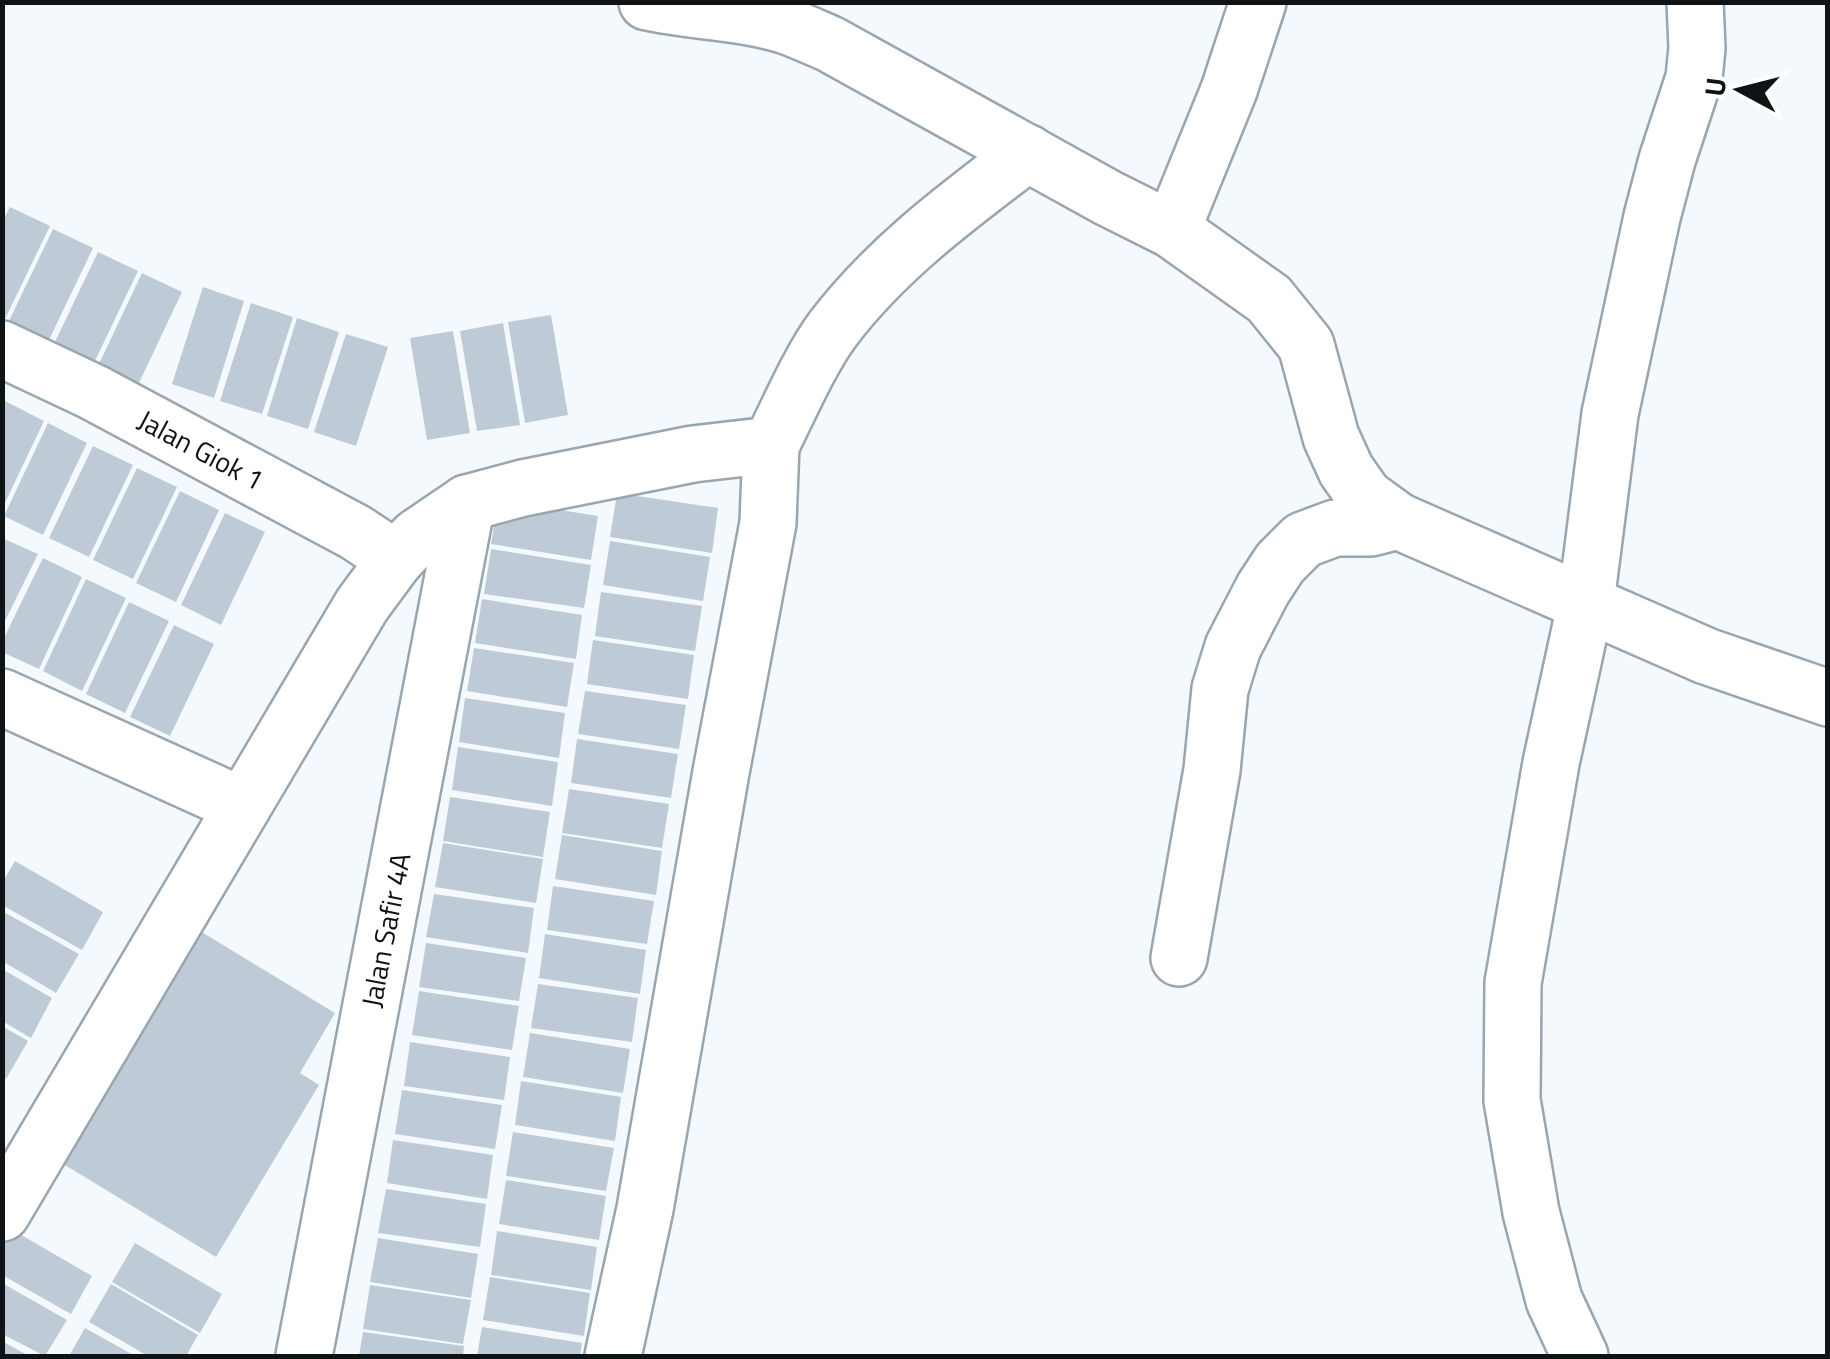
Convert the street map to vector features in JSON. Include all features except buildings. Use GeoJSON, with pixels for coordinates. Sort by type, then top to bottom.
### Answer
{"type":"FeatureCollection","features":[{"type":"Feature","properties":{"kind":"street"},"geometry":{"type":"LineString","coordinates":[[646,2],[787,26],[843,51],[1172,230],[1269,298],[1306,345],[1330,438],[1346,470],[1366,497],[1398,521],[1706,656],[1828,698]]}},
{"type":"Feature","properties":{"kind":"street"},"geometry":{"type":"LineString","coordinates":[[1172,230],[1229,90],[1258,2]]}},
{"type":"Feature","properties":{"kind":"street"},"geometry":{"type":"LineString","coordinates":[[1580,1356],[1554,1300],[1531,1212],[1512,1100],[1513,983],[1551,764],[1586,602],[1610,414],[1652,216],[1694,78],[1695,2]]}},
{"type":"Feature","properties":{"kind":"street"},"geometry":{"type":"LineString","coordinates":[[613,1356],[645,1209],[768,523],[770,445],[831,332],[885,269],[1028,153]]}},
{"type":"Feature","properties":{"kind":"street","name":"Jalan Giok 1"},"geometry":{"type":"LineString","coordinates":[[2,350],[92,392],[356,532],[396,560]]}},
{"type":"Feature","properties":{"kind":"street"},"geometry":{"type":"LineString","coordinates":[[2,1213],[362,604],[417,538],[467,502],[693,454],[770,445]]}},
{"type":"Feature","properties":{"kind":"street","name":"Jalan Safir 4A"},"geometry":{"type":"LineString","coordinates":[[304,1356],[467,502]]}},
{"type":"Feature","properties":{"kind":"street"},"geometry":{"type":"LineString","coordinates":[[1179,958],[1212,770],[1220,689],[1233,647],[1280,562],[1303,540],[1335,528],[1371,528],[1398,521]]}},
{"type":"Feature","properties":{"kind":"street"},"geometry":{"type":"LineString","coordinates":[[2,697],[244,806]]}}]}
